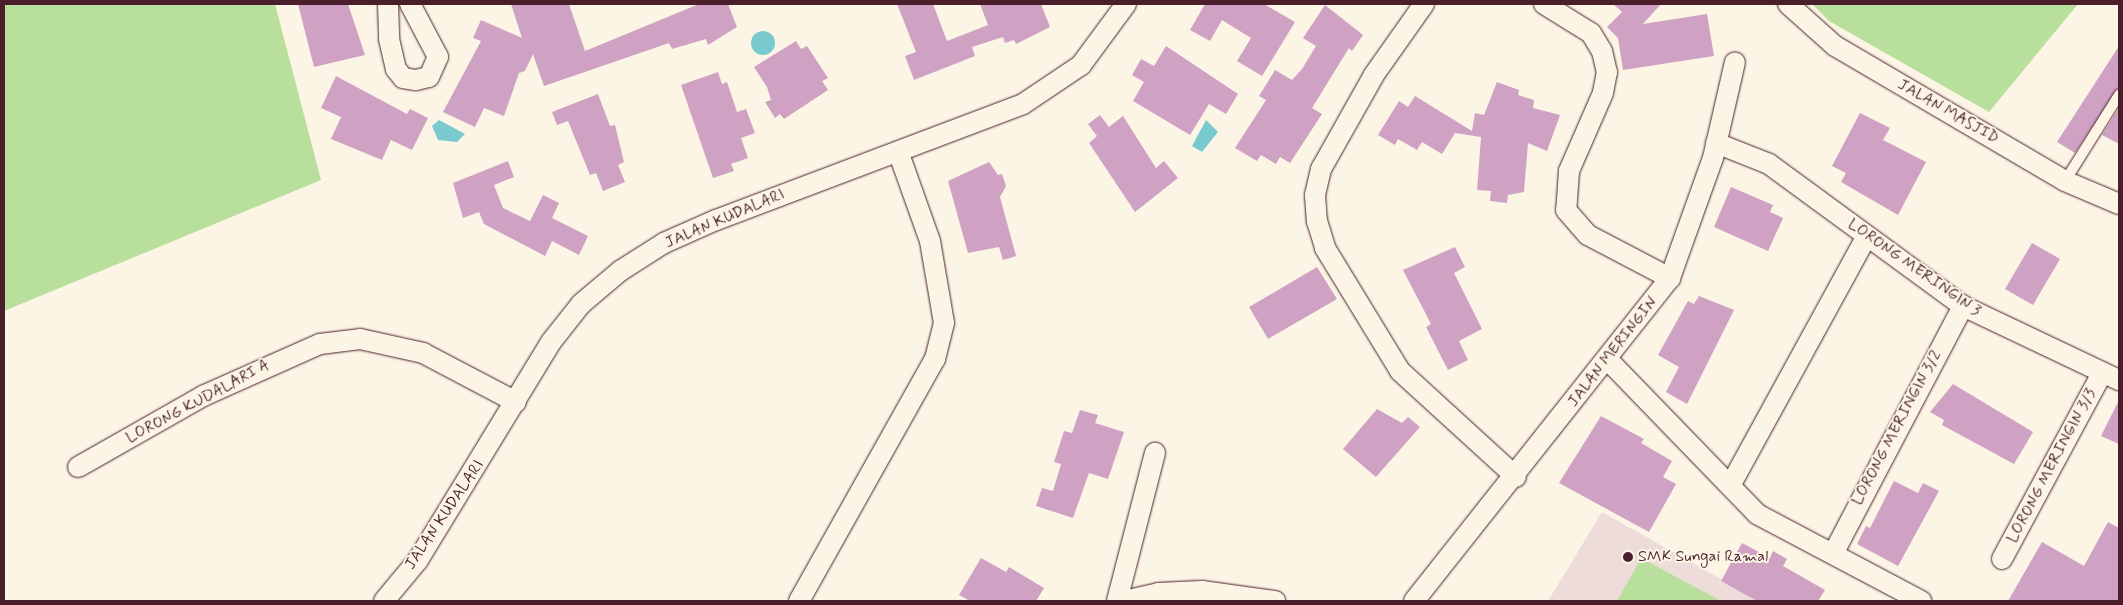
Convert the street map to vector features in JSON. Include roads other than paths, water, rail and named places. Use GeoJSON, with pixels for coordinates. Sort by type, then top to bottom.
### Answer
{"type":"FeatureCollection","features":[{"type":"Feature","properties":{"kind":"street"},"geometry":{"type":"LineString","coordinates":[[388,4],[389,39],[396,69],[403,78],[416,80],[432,73],[438,56],[410,4]]}},
{"type":"Feature","properties":{"kind":"street","name":"JALAN KUDALARI"},"geometry":{"type":"LineString","coordinates":[[384,601],[418,560],[575,311],[620,271],[664,243],[716,220],[974,126],[1054,86],[1081,65],[1126,4]]}},
{"type":"Feature","properties":{"kind":"street"},"geometry":{"type":"LineString","coordinates":[[1424,4],[1374,74],[1321,169],[1315,195],[1317,221],[1325,248],[1400,371],[1516,477]]}},
{"type":"Feature","properties":{"kind":"street"},"geometry":{"type":"LineString","coordinates":[[1544,4],[1591,33],[1602,51],[1607,72],[1604,92],[1569,171],[1566,210],[1588,235],[1670,278]]}},
{"type":"Feature","properties":{"kind":"street","name":"JALAN MASJID"},"geometry":{"type":"LineString","coordinates":[[1788,4],[1835,46],[2065,180],[2119,204]]}},
{"type":"Feature","properties":{"kind":"street","name":"JALAN MERINGIN"},"geometry":{"type":"LineString","coordinates":[[1414,601],[1459,540],[1516,477],[1670,278],[1716,143],[1735,62]]}},
{"type":"Feature","properties":{"kind":"street","name":"LORONG MERINGIN 3"},"geometry":{"type":"LineString","coordinates":[[1716,143],[1769,164],[1963,306],[2111,377]]}},
{"type":"Feature","properties":{"kind":"street"},"geometry":{"type":"LineString","coordinates":[[799,601],[935,360],[944,323],[930,241],[899,154]]}},
{"type":"Feature","properties":{"kind":"street"},"geometry":{"type":"LineString","coordinates":[[1730,486],[1867,236]]}},
{"type":"Feature","properties":{"kind":"street","name":"LORONG MERINGIN 3/2"},"geometry":{"type":"LineString","coordinates":[[1834,552],[1963,306]]}},
{"type":"Feature","properties":{"kind":"street","name":"LORONG KUDALARI A"},"geometry":{"type":"LineString","coordinates":[[78,467],[203,396],[320,344],[360,339],[423,353],[516,402]]}},
{"type":"Feature","properties":{"kind":"street"},"geometry":{"type":"LineString","coordinates":[[1608,360],[1757,514],[1834,552],[1921,601]]}},
{"type":"Feature","properties":{"kind":"street","name":"LORONG MERINGIN 3/3"},"geometry":{"type":"LineString","coordinates":[[2002,559],[2111,377]]}},
{"type":"Feature","properties":{"kind":"street"},"geometry":{"type":"LineString","coordinates":[[1117,601],[1155,453]]}},
{"type":"Feature","properties":{"kind":"street"},"geometry":{"type":"LineString","coordinates":[[1124,601],[1158,593],[1202,591],[1275,601]]}},
{"type":"Feature","properties":{"kind":"lane"},"geometry":{"type":"LineString","coordinates":[[2065,180],[2119,96]]}},
{"type":"Feature","properties":{"kind":"water"},"geometry":{"type":"Polygon","coordinates":[[[763,31],[772,34],[775,43],[772,52],[763,55],[754,52],[751,43],[754,34],[763,31]]]}},
{"type":"Feature","properties":{"kind":"water"},"geometry":{"type":"Polygon","coordinates":[[[439,120],[465,134],[457,142],[438,140],[432,126],[439,120]]]}},
{"type":"Feature","properties":{"kind":"water"},"geometry":{"type":"Polygon","coordinates":[[[1206,120],[1218,132],[1202,152],[1192,146],[1206,120]]]}},
{"type":"Feature","properties":{"kind":"place","name":"SMK Sungai Ramal"},"geometry":{"type":"Point","coordinates":[1628,557]}}]}
